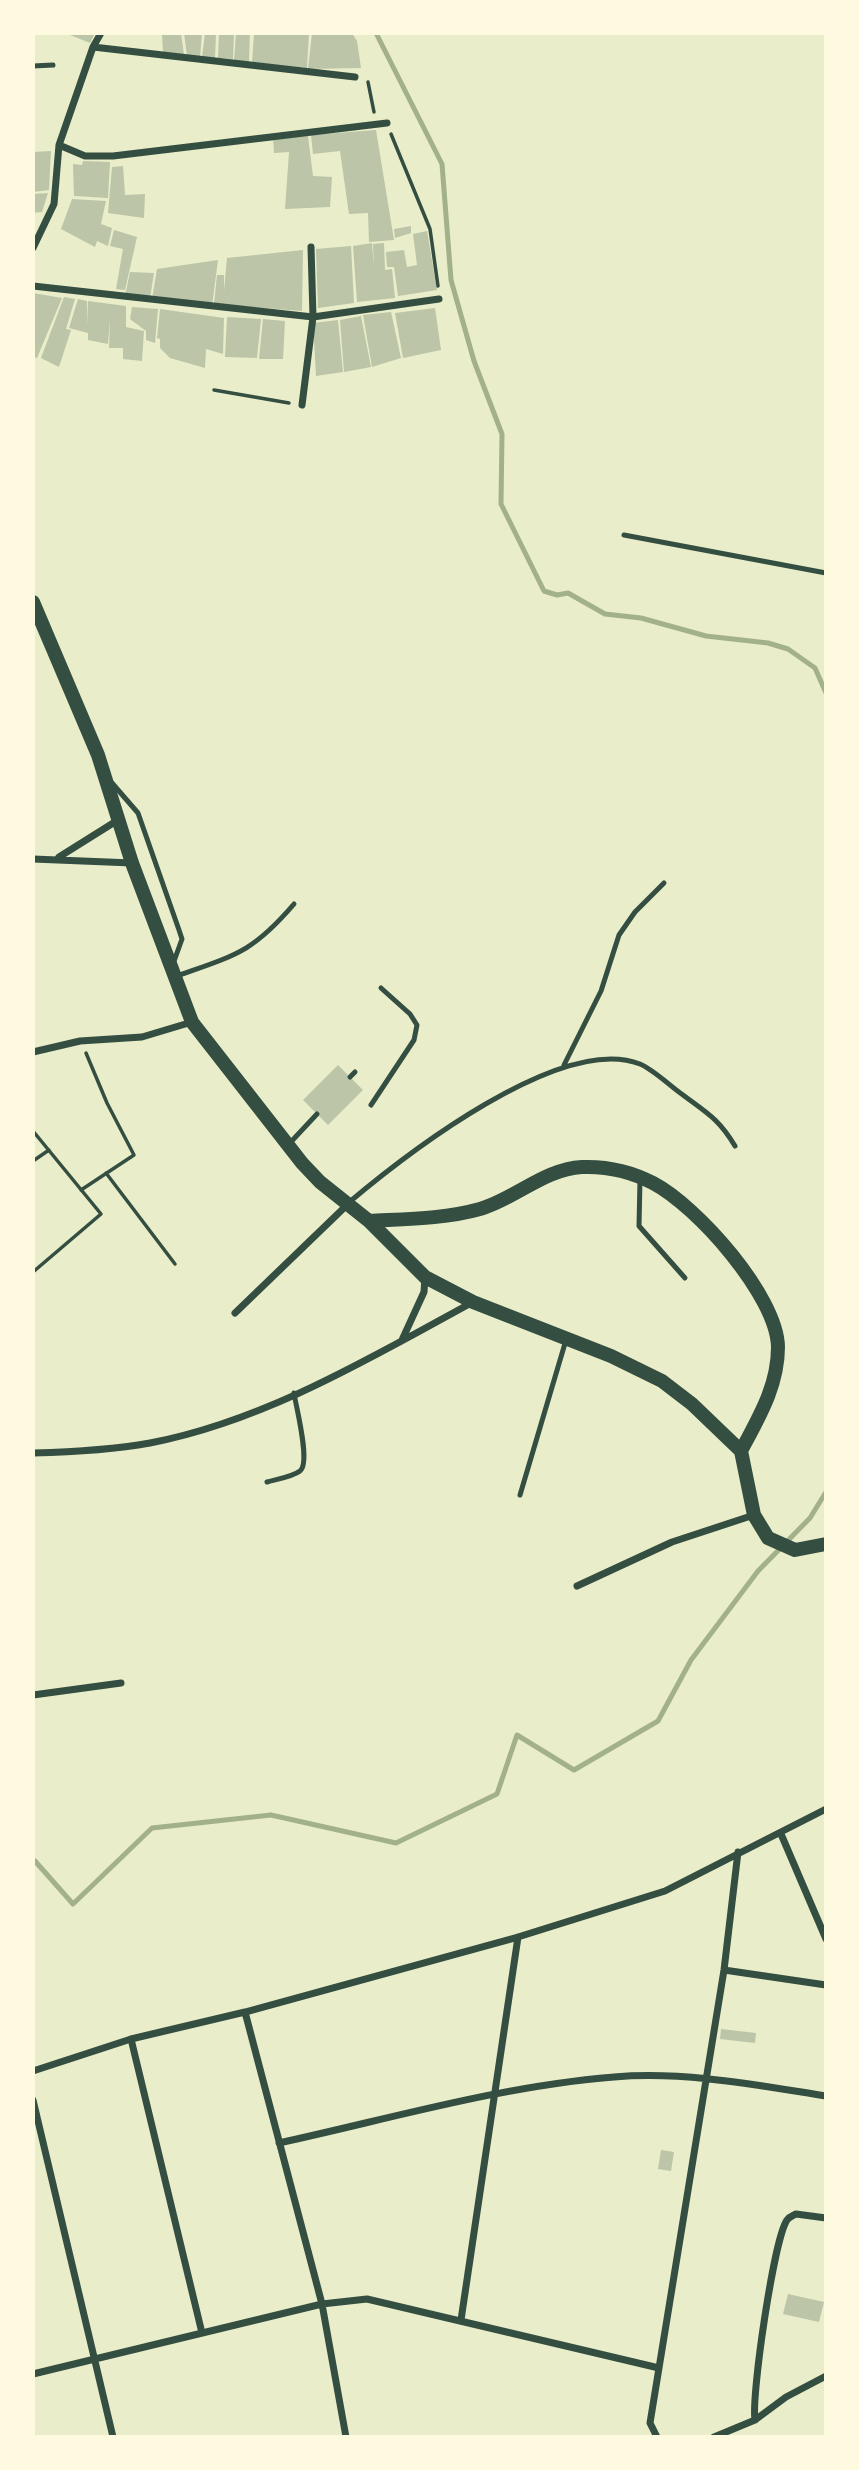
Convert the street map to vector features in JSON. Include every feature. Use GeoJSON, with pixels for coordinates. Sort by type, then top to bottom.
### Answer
{"type":"FeatureCollection","features":[{"type":"Feature","properties":{"kind":"main road"},"geometry":{"type":"LineString","coordinates":[[33,602],[38,626],[105,776],[132,863],[175,970],[192,1022],[288,1145],[320,1182],[369,1222],[425,1277],[473,1302],[662,1381],[692,1404],[741,1451],[754,1514],[759,1528],[768,1538],[795,1550],[826,1544]]}},
{"type":"Feature","properties":{"kind":"main road"},"geometry":{"type":"LineString","coordinates":[[369,1222],[420,1219],[479,1209],[553,1173],[579,1167],[606,1167],[634,1175],[678,1199],[738,1264],[767,1307],[778,1345],[775,1381],[741,1451]]}},
{"type":"Feature","properties":{"kind":"street"},"geometry":{"type":"LineString","coordinates":[[33,248],[54,204],[59,145],[93,47],[101,33]]}},
{"type":"Feature","properties":{"kind":"street"},"geometry":{"type":"LineString","coordinates":[[93,47],[355,77]]}},
{"type":"Feature","properties":{"kind":"street"},"geometry":{"type":"LineString","coordinates":[[59,145],[85,156],[113,156],[387,123]]}},
{"type":"Feature","properties":{"kind":"street"},"geometry":{"type":"LineString","coordinates":[[302,405],[313,317],[311,247]]}},
{"type":"Feature","properties":{"kind":"street"},"geometry":{"type":"LineString","coordinates":[[33,286],[313,317],[439,299]]}},
{"type":"Feature","properties":{"kind":"street"},"geometry":{"type":"LineString","coordinates":[[58,858],[118,820]]}},
{"type":"Feature","properties":{"kind":"street"},"geometry":{"type":"LineString","coordinates":[[33,859],[132,863]]}},
{"type":"Feature","properties":{"kind":"street"},"geometry":{"type":"LineString","coordinates":[[33,1052],[80,1041],[142,1037],[192,1022]]}},
{"type":"Feature","properties":{"kind":"street"},"geometry":{"type":"LineString","coordinates":[[235,1313],[346,1205]]}},
{"type":"Feature","properties":{"kind":"street"},"geometry":{"type":"LineString","coordinates":[[402,1340],[422,1298],[425,1277]]}},
{"type":"Feature","properties":{"kind":"street"},"geometry":{"type":"LineString","coordinates":[[33,1453],[110,1450],[196,1432],[294,1393],[473,1302]]}},
{"type":"Feature","properties":{"kind":"street"},"geometry":{"type":"LineString","coordinates":[[577,1586],[672,1542],[754,1514]]}},
{"type":"Feature","properties":{"kind":"street"},"geometry":{"type":"LineString","coordinates":[[33,1695],[121,1683]]}},
{"type":"Feature","properties":{"kind":"street"},"geometry":{"type":"LineString","coordinates":[[33,2071],[131,2039],[245,2012],[518,1937],[665,1891],[738,1852],[782,1834],[826,1809]]}},
{"type":"Feature","properties":{"kind":"street"},"geometry":{"type":"LineString","coordinates":[[782,1834],[826,1940]]}},
{"type":"Feature","properties":{"kind":"street"},"geometry":{"type":"LineString","coordinates":[[657,2437],[650,2423],[704,2078],[724,1970],[738,1852]]}},
{"type":"Feature","properties":{"kind":"street"},"geometry":{"type":"LineString","coordinates":[[815,1912],[826,1909]]}},
{"type":"Feature","properties":{"kind":"street"},"geometry":{"type":"LineString","coordinates":[[461,2320],[518,1937]]}},
{"type":"Feature","properties":{"kind":"street"},"geometry":{"type":"LineString","coordinates":[[724,1970],[826,1985]]}},
{"type":"Feature","properties":{"kind":"street"},"geometry":{"type":"LineString","coordinates":[[245,2012],[322,2304],[346,2437]]}},
{"type":"Feature","properties":{"kind":"street"},"geometry":{"type":"LineString","coordinates":[[131,2039],[202,2333]]}},
{"type":"Feature","properties":{"kind":"street"},"geometry":{"type":"LineString","coordinates":[[279,2143],[494,2096],[613,2077],[704,2078],[826,2095]]}},
{"type":"Feature","properties":{"kind":"street"},"geometry":{"type":"LineString","coordinates":[[33,2100],[113,2437]]}},
{"type":"Feature","properties":{"kind":"street"},"geometry":{"type":"LineString","coordinates":[[755,2420],[756,2386],[774,2270],[785,2224],[796,2214],[826,2218]]}},
{"type":"Feature","properties":{"kind":"street"},"geometry":{"type":"LineString","coordinates":[[33,2374],[322,2304],[367,2299],[659,2368]]}},
{"type":"Feature","properties":{"kind":"street"},"geometry":{"type":"LineString","coordinates":[[714,2437],[755,2420],[786,2397],[826,2376]]}},
{"type":"Feature","properties":{"kind":"lane"},"geometry":{"type":"LineString","coordinates":[[33,66],[53,65]]}},
{"type":"Feature","properties":{"kind":"lane"},"geometry":{"type":"LineString","coordinates":[[624,535],[826,573]]}},
{"type":"Feature","properties":{"kind":"lane"},"geometry":{"type":"LineString","coordinates":[[105,776],[138,813],[182,939],[175,970],[249,949],[267,936],[294,905]]}},
{"type":"Feature","properties":{"kind":"lane"},"geometry":{"type":"LineString","coordinates":[[564,1065],[590,1017],[619,935],[635,912],[664,883]]}},
{"type":"Feature","properties":{"kind":"lane"},"geometry":{"type":"LineString","coordinates":[[371,1105],[414,1040],[417,1024],[410,1014],[381,988]]}},
{"type":"Feature","properties":{"kind":"lane"},"geometry":{"type":"LineString","coordinates":[[346,1205],[387,1170],[487,1102],[564,1065],[612,1060],[640,1064],[721,1122],[735,1146]]}},
{"type":"Feature","properties":{"kind":"lane"},"geometry":{"type":"LineString","coordinates":[[350,1077],[355,1072]]}},
{"type":"Feature","properties":{"kind":"lane"},"geometry":{"type":"LineString","coordinates":[[288,1145],[317,1114]]}},
{"type":"Feature","properties":{"kind":"lane"},"geometry":{"type":"LineString","coordinates":[[634,1175],[639,1226],[685,1278]]}},
{"type":"Feature","properties":{"kind":"lane"},"geometry":{"type":"LineString","coordinates":[[520,1494],[566,1339]]}},
{"type":"Feature","properties":{"kind":"lane"},"geometry":{"type":"LineString","coordinates":[[267,1482],[300,1471],[304,1466],[305,1454],[294,1393]]}},
{"type":"Feature","properties":{"kind":"path"},"geometry":{"type":"LineString","coordinates":[[367,77],[377,124]]}},
{"type":"Feature","properties":{"kind":"path"},"geometry":{"type":"LineString","coordinates":[[387,123],[430,229],[439,299]]}},
{"type":"Feature","properties":{"kind":"path"},"geometry":{"type":"LineString","coordinates":[[214,390],[302,405]]}},
{"type":"Feature","properties":{"kind":"path"},"geometry":{"type":"LineString","coordinates":[[80,1041],[134,1154],[81,1190]]}},
{"type":"Feature","properties":{"kind":"path"},"geometry":{"type":"LineString","coordinates":[[33,1131],[101,1214],[33,1272]]}},
{"type":"Feature","properties":{"kind":"path"},"geometry":{"type":"LineString","coordinates":[[33,1161],[49,1150]]}},
{"type":"Feature","properties":{"kind":"path"},"geometry":{"type":"LineString","coordinates":[[106,1173],[175,1264]]}},
{"type":"Feature","properties":{"kind":"building"},"geometry":{"type":"Polygon","coordinates":[[[65,33],[95,33],[90,43],[65,33]]]}},
{"type":"Feature","properties":{"kind":"building"},"geometry":{"type":"Polygon","coordinates":[[[162,33],[181,33],[184,55],[163,53],[162,33]]]}},
{"type":"Feature","properties":{"kind":"building"},"geometry":{"type":"Polygon","coordinates":[[[184,33],[202,33],[200,58],[187,56],[184,33]]]}},
{"type":"Feature","properties":{"kind":"building"},"geometry":{"type":"Polygon","coordinates":[[[205,33],[216,33],[215,59],[202,57],[205,33]]]}},
{"type":"Feature","properties":{"kind":"building"},"geometry":{"type":"Polygon","coordinates":[[[219,33],[234,33],[233,59],[218,58],[219,33]]]}},
{"type":"Feature","properties":{"kind":"building"},"geometry":{"type":"Polygon","coordinates":[[[236,33],[250,33],[249,62],[234,61],[236,33]]]}},
{"type":"Feature","properties":{"kind":"building"},"geometry":{"type":"Polygon","coordinates":[[[254,33],[309,33],[307,68],[252,63],[254,33]]]}},
{"type":"Feature","properties":{"kind":"building"},"geometry":{"type":"Polygon","coordinates":[[[312,33],[352,33],[357,41],[361,68],[308,69],[312,33]]]}},
{"type":"Feature","properties":{"kind":"building"},"geometry":{"type":"Polygon","coordinates":[[[376,130],[394,240],[369,242],[368,213],[349,214],[340,151],[313,154],[311,135],[376,130]]]}},
{"type":"Feature","properties":{"kind":"building"},"geometry":{"type":"Polygon","coordinates":[[[308,136],[313,176],[332,177],[330,207],[285,209],[289,152],[274,153],[273,138],[308,136]]]}},
{"type":"Feature","properties":{"kind":"building"},"geometry":{"type":"Polygon","coordinates":[[[51,151],[49,190],[33,192],[33,152],[51,151]]]}},
{"type":"Feature","properties":{"kind":"building"},"geometry":{"type":"Polygon","coordinates":[[[83,161],[110,162],[108,198],[74,196],[73,164],[82,165],[83,161]]]}},
{"type":"Feature","properties":{"kind":"building"},"geometry":{"type":"Polygon","coordinates":[[[123,166],[125,195],[145,194],[144,218],[108,213],[112,167],[123,166]]]}},
{"type":"Feature","properties":{"kind":"building"},"geometry":{"type":"Polygon","coordinates":[[[48,193],[42,212],[33,213],[33,194],[48,193]]]}},
{"type":"Feature","properties":{"kind":"building"},"geometry":{"type":"Polygon","coordinates":[[[72,199],[106,201],[101,224],[112,228],[108,246],[97,241],[95,247],[61,229],[72,199]]]}},
{"type":"Feature","properties":{"kind":"building"},"geometry":{"type":"Polygon","coordinates":[[[411,226],[411,233],[395,238],[394,229],[411,226]]]}},
{"type":"Feature","properties":{"kind":"building"},"geometry":{"type":"Polygon","coordinates":[[[114,230],[137,237],[125,290],[116,289],[123,249],[110,246],[114,230]]]}},
{"type":"Feature","properties":{"kind":"building"},"geometry":{"type":"Polygon","coordinates":[[[427,231],[437,290],[398,296],[394,267],[387,267],[386,252],[404,250],[407,267],[417,265],[413,234],[427,231]]]}},
{"type":"Feature","properties":{"kind":"building"},"geometry":{"type":"Polygon","coordinates":[[[372,243],[374,267],[373,244],[384,243],[385,270],[392,269],[395,298],[357,302],[353,246],[372,243]]]}},
{"type":"Feature","properties":{"kind":"building"},"geometry":{"type":"Polygon","coordinates":[[[351,246],[354,303],[318,308],[316,249],[351,246]]]}},
{"type":"Feature","properties":{"kind":"building"},"geometry":{"type":"Polygon","coordinates":[[[303,250],[302,311],[214,304],[217,275],[224,275],[224,291],[227,258],[303,250]]]}},
{"type":"Feature","properties":{"kind":"building"},"geometry":{"type":"Polygon","coordinates":[[[218,260],[212,306],[152,299],[157,269],[218,260]]]}},
{"type":"Feature","properties":{"kind":"building"},"geometry":{"type":"Polygon","coordinates":[[[130,272],[154,273],[150,298],[125,296],[130,272]]]}},
{"type":"Feature","properties":{"kind":"building"},"geometry":{"type":"Polygon","coordinates":[[[33,293],[62,298],[37,358],[33,357],[33,293]]]}},
{"type":"Feature","properties":{"kind":"building"},"geometry":{"type":"Polygon","coordinates":[[[64,297],[75,299],[66,329],[71,330],[59,367],[41,358],[64,297]]]}},
{"type":"Feature","properties":{"kind":"building"},"geometry":{"type":"Polygon","coordinates":[[[78,299],[87,301],[87,326],[88,301],[126,306],[126,327],[144,331],[142,361],[123,359],[123,348],[109,348],[110,318],[108,344],[88,340],[88,333],[69,328],[78,299]]]}},
{"type":"Feature","properties":{"kind":"building"},"geometry":{"type":"Polygon","coordinates":[[[132,307],[158,309],[155,343],[146,340],[146,331],[130,319],[132,307]]]}},
{"type":"Feature","properties":{"kind":"building"},"geometry":{"type":"Polygon","coordinates":[[[435,308],[441,350],[403,358],[395,313],[435,308]]]}},
{"type":"Feature","properties":{"kind":"building"},"geometry":{"type":"Polygon","coordinates":[[[160,309],[224,318],[223,354],[206,349],[205,368],[170,358],[160,348],[160,339],[157,338],[160,309]]]}},
{"type":"Feature","properties":{"kind":"building"},"geometry":{"type":"Polygon","coordinates":[[[391,312],[401,358],[372,367],[363,315],[391,312]]]}},
{"type":"Feature","properties":{"kind":"building"},"geometry":{"type":"Polygon","coordinates":[[[361,316],[371,367],[344,372],[340,320],[361,316]]]}},
{"type":"Feature","properties":{"kind":"building"},"geometry":{"type":"Polygon","coordinates":[[[227,317],[261,319],[257,358],[225,357],[227,317]]]}},
{"type":"Feature","properties":{"kind":"building"},"geometry":{"type":"Polygon","coordinates":[[[263,319],[285,321],[283,359],[259,359],[263,319]]]}},
{"type":"Feature","properties":{"kind":"building"},"geometry":{"type":"Polygon","coordinates":[[[338,320],[343,372],[316,376],[313,323],[338,320]]]}},
{"type":"Feature","properties":{"kind":"building"},"geometry":{"type":"Polygon","coordinates":[[[338,1065],[363,1090],[328,1125],[303,1100],[338,1065]]]}},
{"type":"Feature","properties":{"kind":"building"},"geometry":{"type":"Polygon","coordinates":[[[721,2029],[756,2033],[755,2043],[720,2039],[721,2029]]]}},
{"type":"Feature","properties":{"kind":"building"},"geometry":{"type":"Polygon","coordinates":[[[661,2150],[674,2152],[671,2171],[658,2169],[661,2150]]]}},
{"type":"Feature","properties":{"kind":"building"},"geometry":{"type":"Polygon","coordinates":[[[788,2294],[824,2302],[819,2322],[783,2314],[788,2294]]]}},
{"type":"Feature","properties":{"kind":"waterway"},"geometry":{"type":"LineString","coordinates":[[376,33],[442,164],[451,280],[474,361],[502,434],[501,504],[544,591],[557,595],[568,593],[605,614],[641,618],[706,636],[768,643],[788,649],[815,668],[826,693]]}},
{"type":"Feature","properties":{"kind":"waterway"},"geometry":{"type":"LineString","coordinates":[[33,1863],[35,1861],[73,1904],[152,1828],[271,1815],[396,1843],[497,1794],[517,1735],[574,1770],[658,1721],[691,1660],[758,1571],[810,1518],[826,1492]]}}]}
